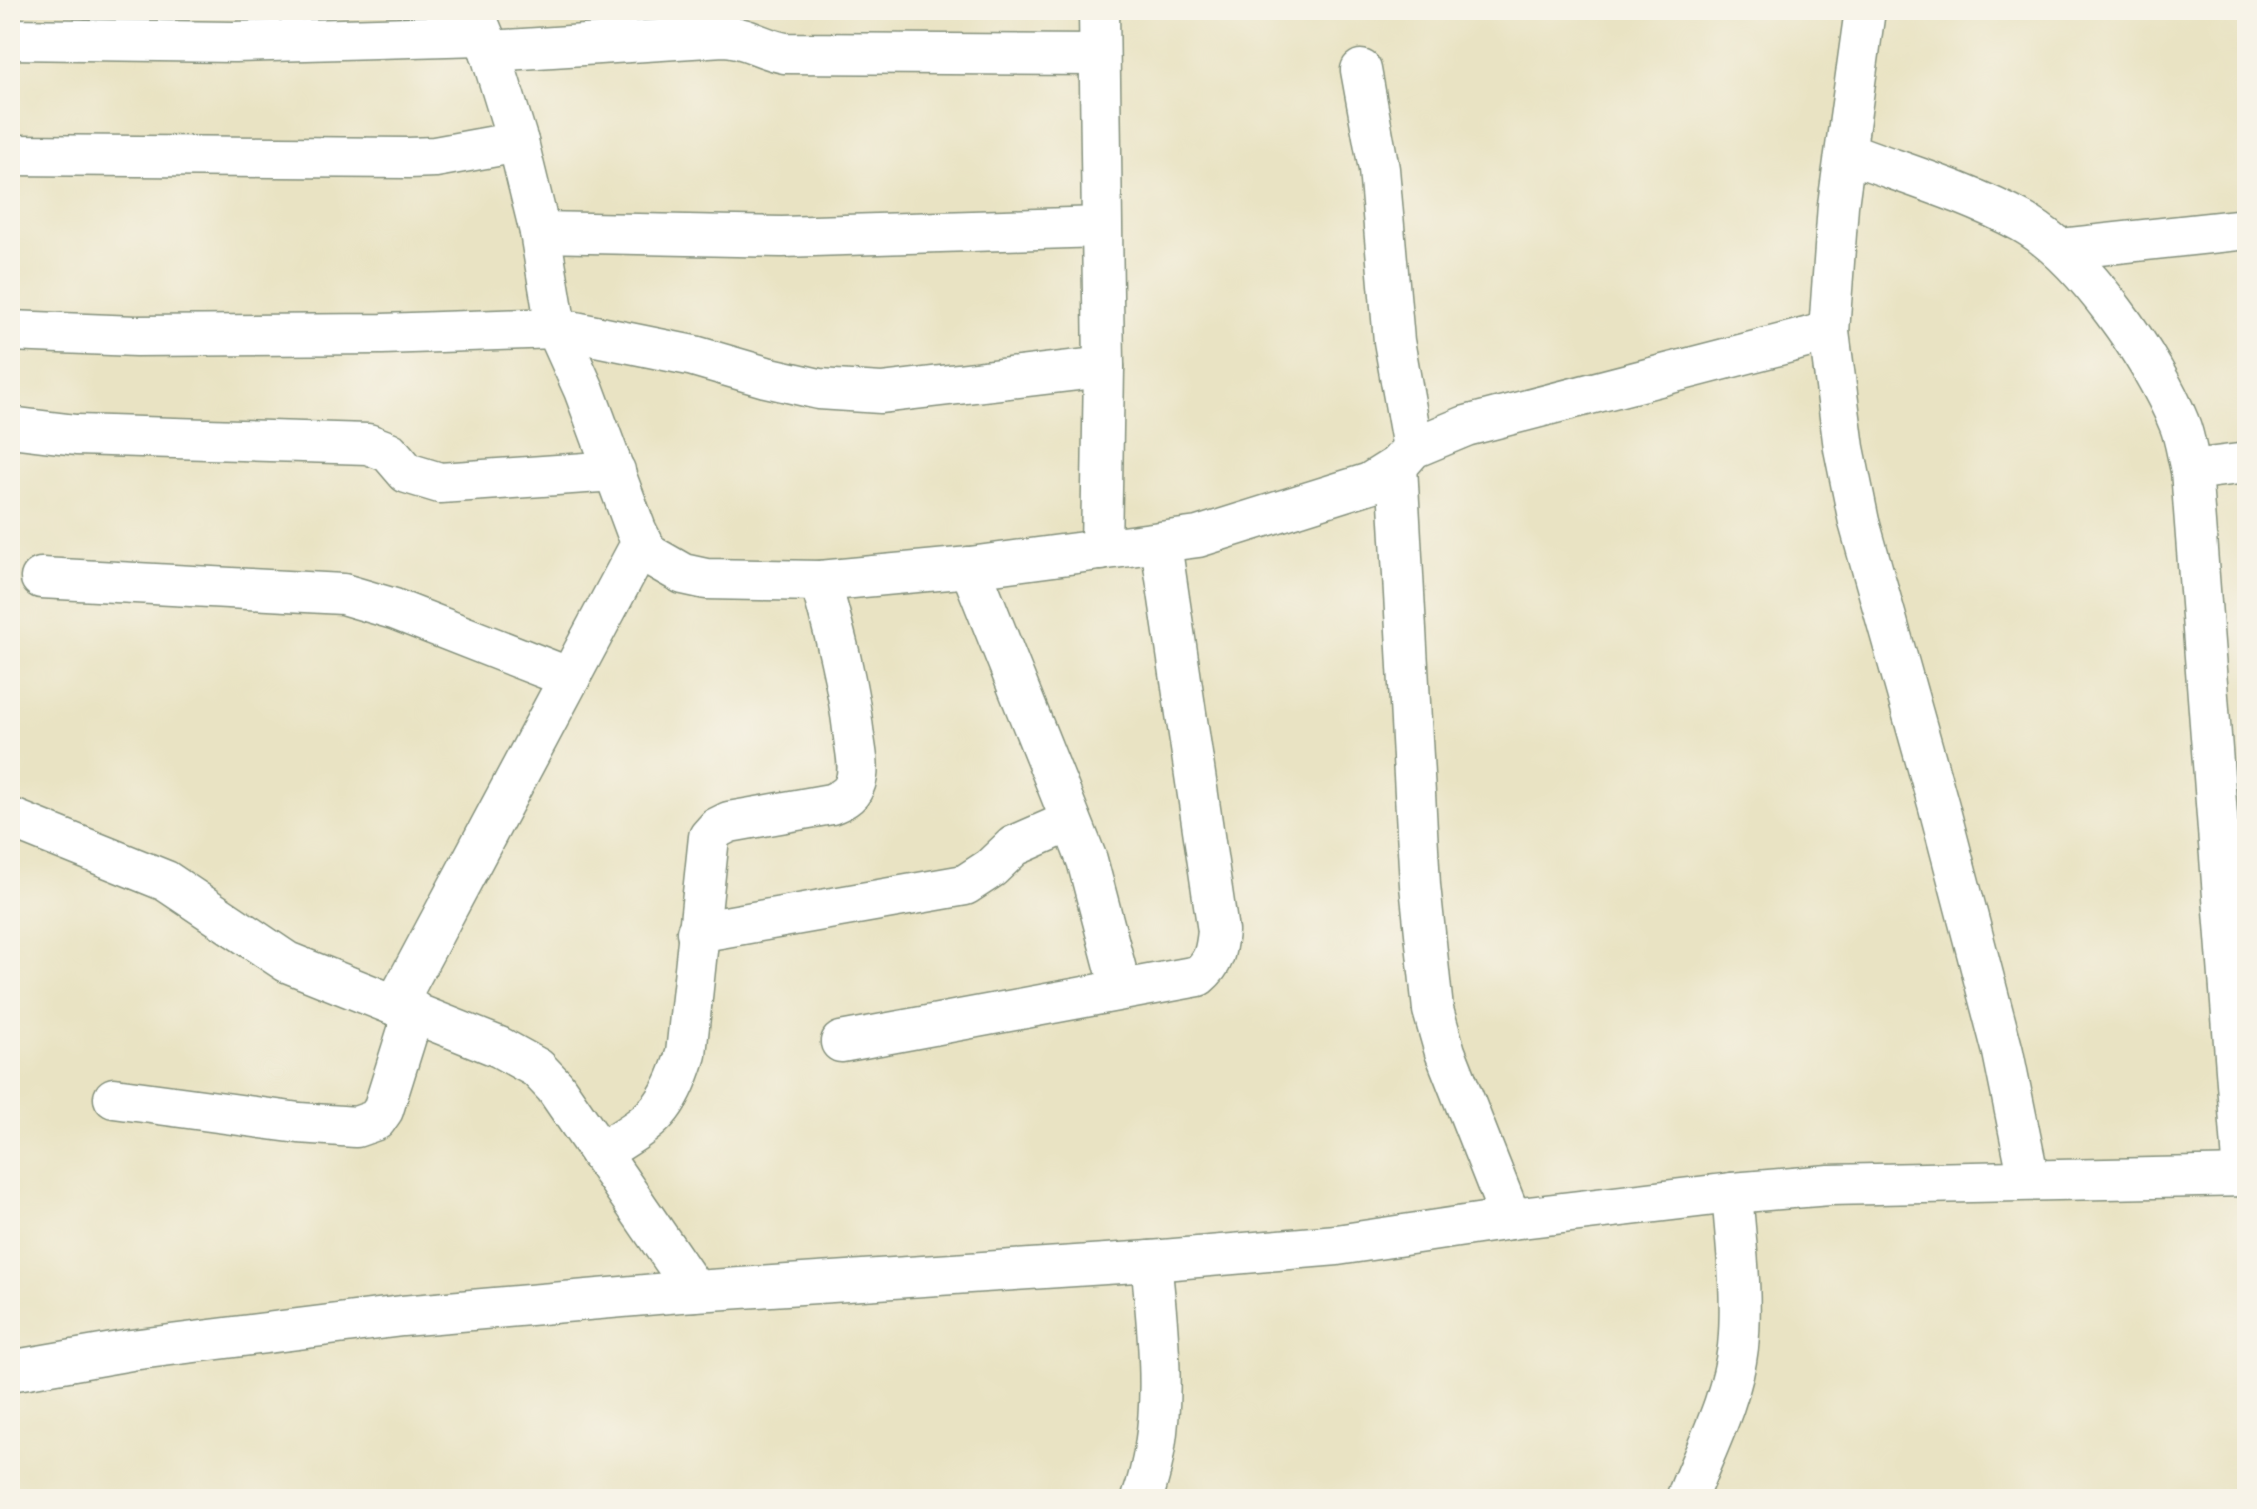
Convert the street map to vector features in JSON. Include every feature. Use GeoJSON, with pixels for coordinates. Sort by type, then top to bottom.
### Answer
{"type":"FeatureCollection","features":[{"type":"Feature","properties":{"kind":"street"},"geometry":{"type":"LineString","coordinates":[[1099,10],[1104,367],[1101,550]]}},
{"type":"Feature","properties":{"kind":"street"},"geometry":{"type":"LineString","coordinates":[[1865,10],[1838,205],[1829,332],[1844,448],[1859,522],[1939,807],[2003,1052],[2029,1180]]}},
{"type":"Feature","properties":{"kind":"street"},"geometry":{"type":"LineString","coordinates":[[10,39],[234,42],[481,32],[723,36],[747,40],[766,50],[785,53],[1098,55]]}},
{"type":"Feature","properties":{"kind":"street"},"geometry":{"type":"LineString","coordinates":[[481,32],[518,142],[540,232],[556,328],[584,390],[648,554],[683,574],[706,579],[820,581],[970,567],[1198,537],[1370,483],[1405,457],[1466,426],[1829,332]]}},
{"type":"Feature","properties":{"kind":"street"},"geometry":{"type":"LineString","coordinates":[[1361,70],[1379,169],[1405,457],[1420,885],[1433,1010],[1445,1052],[1511,1219]]}},
{"type":"Feature","properties":{"kind":"street"},"geometry":{"type":"LineString","coordinates":[[10,155],[408,158],[435,157],[518,142]]}},
{"type":"Feature","properties":{"kind":"street"},"geometry":{"type":"LineString","coordinates":[[10,1371],[131,1350],[303,1327],[695,1291],[1151,1261],[1337,1245],[1511,1219],[1732,1193],[1829,1185],[2246,1176],[2191,470],[2179,424],[2159,382],[2123,325],[2061,249],[2024,223],[1846,152]]}},
{"type":"Feature","properties":{"kind":"street"},"geometry":{"type":"LineString","coordinates":[[540,232],[782,237],[1101,227]]}},
{"type":"Feature","properties":{"kind":"street"},"geometry":{"type":"LineString","coordinates":[[2061,249],[2247,229]]}},
{"type":"Feature","properties":{"kind":"street"},"geometry":{"type":"LineString","coordinates":[[10,331],[150,336],[382,334],[556,328],[694,356],[819,389],[881,393],[1104,367]]}},
{"type":"Feature","properties":{"kind":"street"},"geometry":{"type":"LineString","coordinates":[[10,427],[76,435],[368,444],[389,452],[407,473],[440,483],[615,471]]}},
{"type":"Feature","properties":{"kind":"street"},"geometry":{"type":"LineString","coordinates":[[2191,470],[2247,463]]}},
{"type":"Feature","properties":{"kind":"street"},"geometry":{"type":"LineString","coordinates":[[114,1098],[299,1123],[356,1127],[376,1120],[383,1110],[405,1007],[642,542]]}},
{"type":"Feature","properties":{"kind":"street"},"geometry":{"type":"LineString","coordinates":[[841,1042],[1198,976],[1211,965],[1218,931],[1161,544]]}},
{"type":"Feature","properties":{"kind":"street"},"geometry":{"type":"LineString","coordinates":[[970,567],[1087,860],[1121,989]]}},
{"type":"Feature","properties":{"kind":"street"},"geometry":{"type":"LineString","coordinates":[[41,578],[343,594],[394,609],[570,678]]}},
{"type":"Feature","properties":{"kind":"street"},"geometry":{"type":"LineString","coordinates":[[600,1153],[646,1124],[667,1103],[678,1080],[686,1054],[709,837],[729,822],[831,804],[846,798],[854,786],[858,772],[850,696],[820,581]]}},
{"type":"Feature","properties":{"kind":"street"},"geometry":{"type":"LineString","coordinates":[[10,818],[166,881],[287,962],[405,1007],[499,1047],[537,1068],[555,1087],[695,1291]]}},
{"type":"Feature","properties":{"kind":"street"},"geometry":{"type":"LineString","coordinates":[[697,932],[965,885],[991,868],[1014,846],[1071,821]]}},
{"type":"Feature","properties":{"kind":"street"},"geometry":{"type":"LineString","coordinates":[[1686,1499],[1728,1392],[1738,1348],[1739,1273],[1732,1193]]}},
{"type":"Feature","properties":{"kind":"street"},"geometry":{"type":"LineString","coordinates":[[1142,1499],[1149,1479],[1157,1428],[1160,1380],[1151,1261]]}}]}
